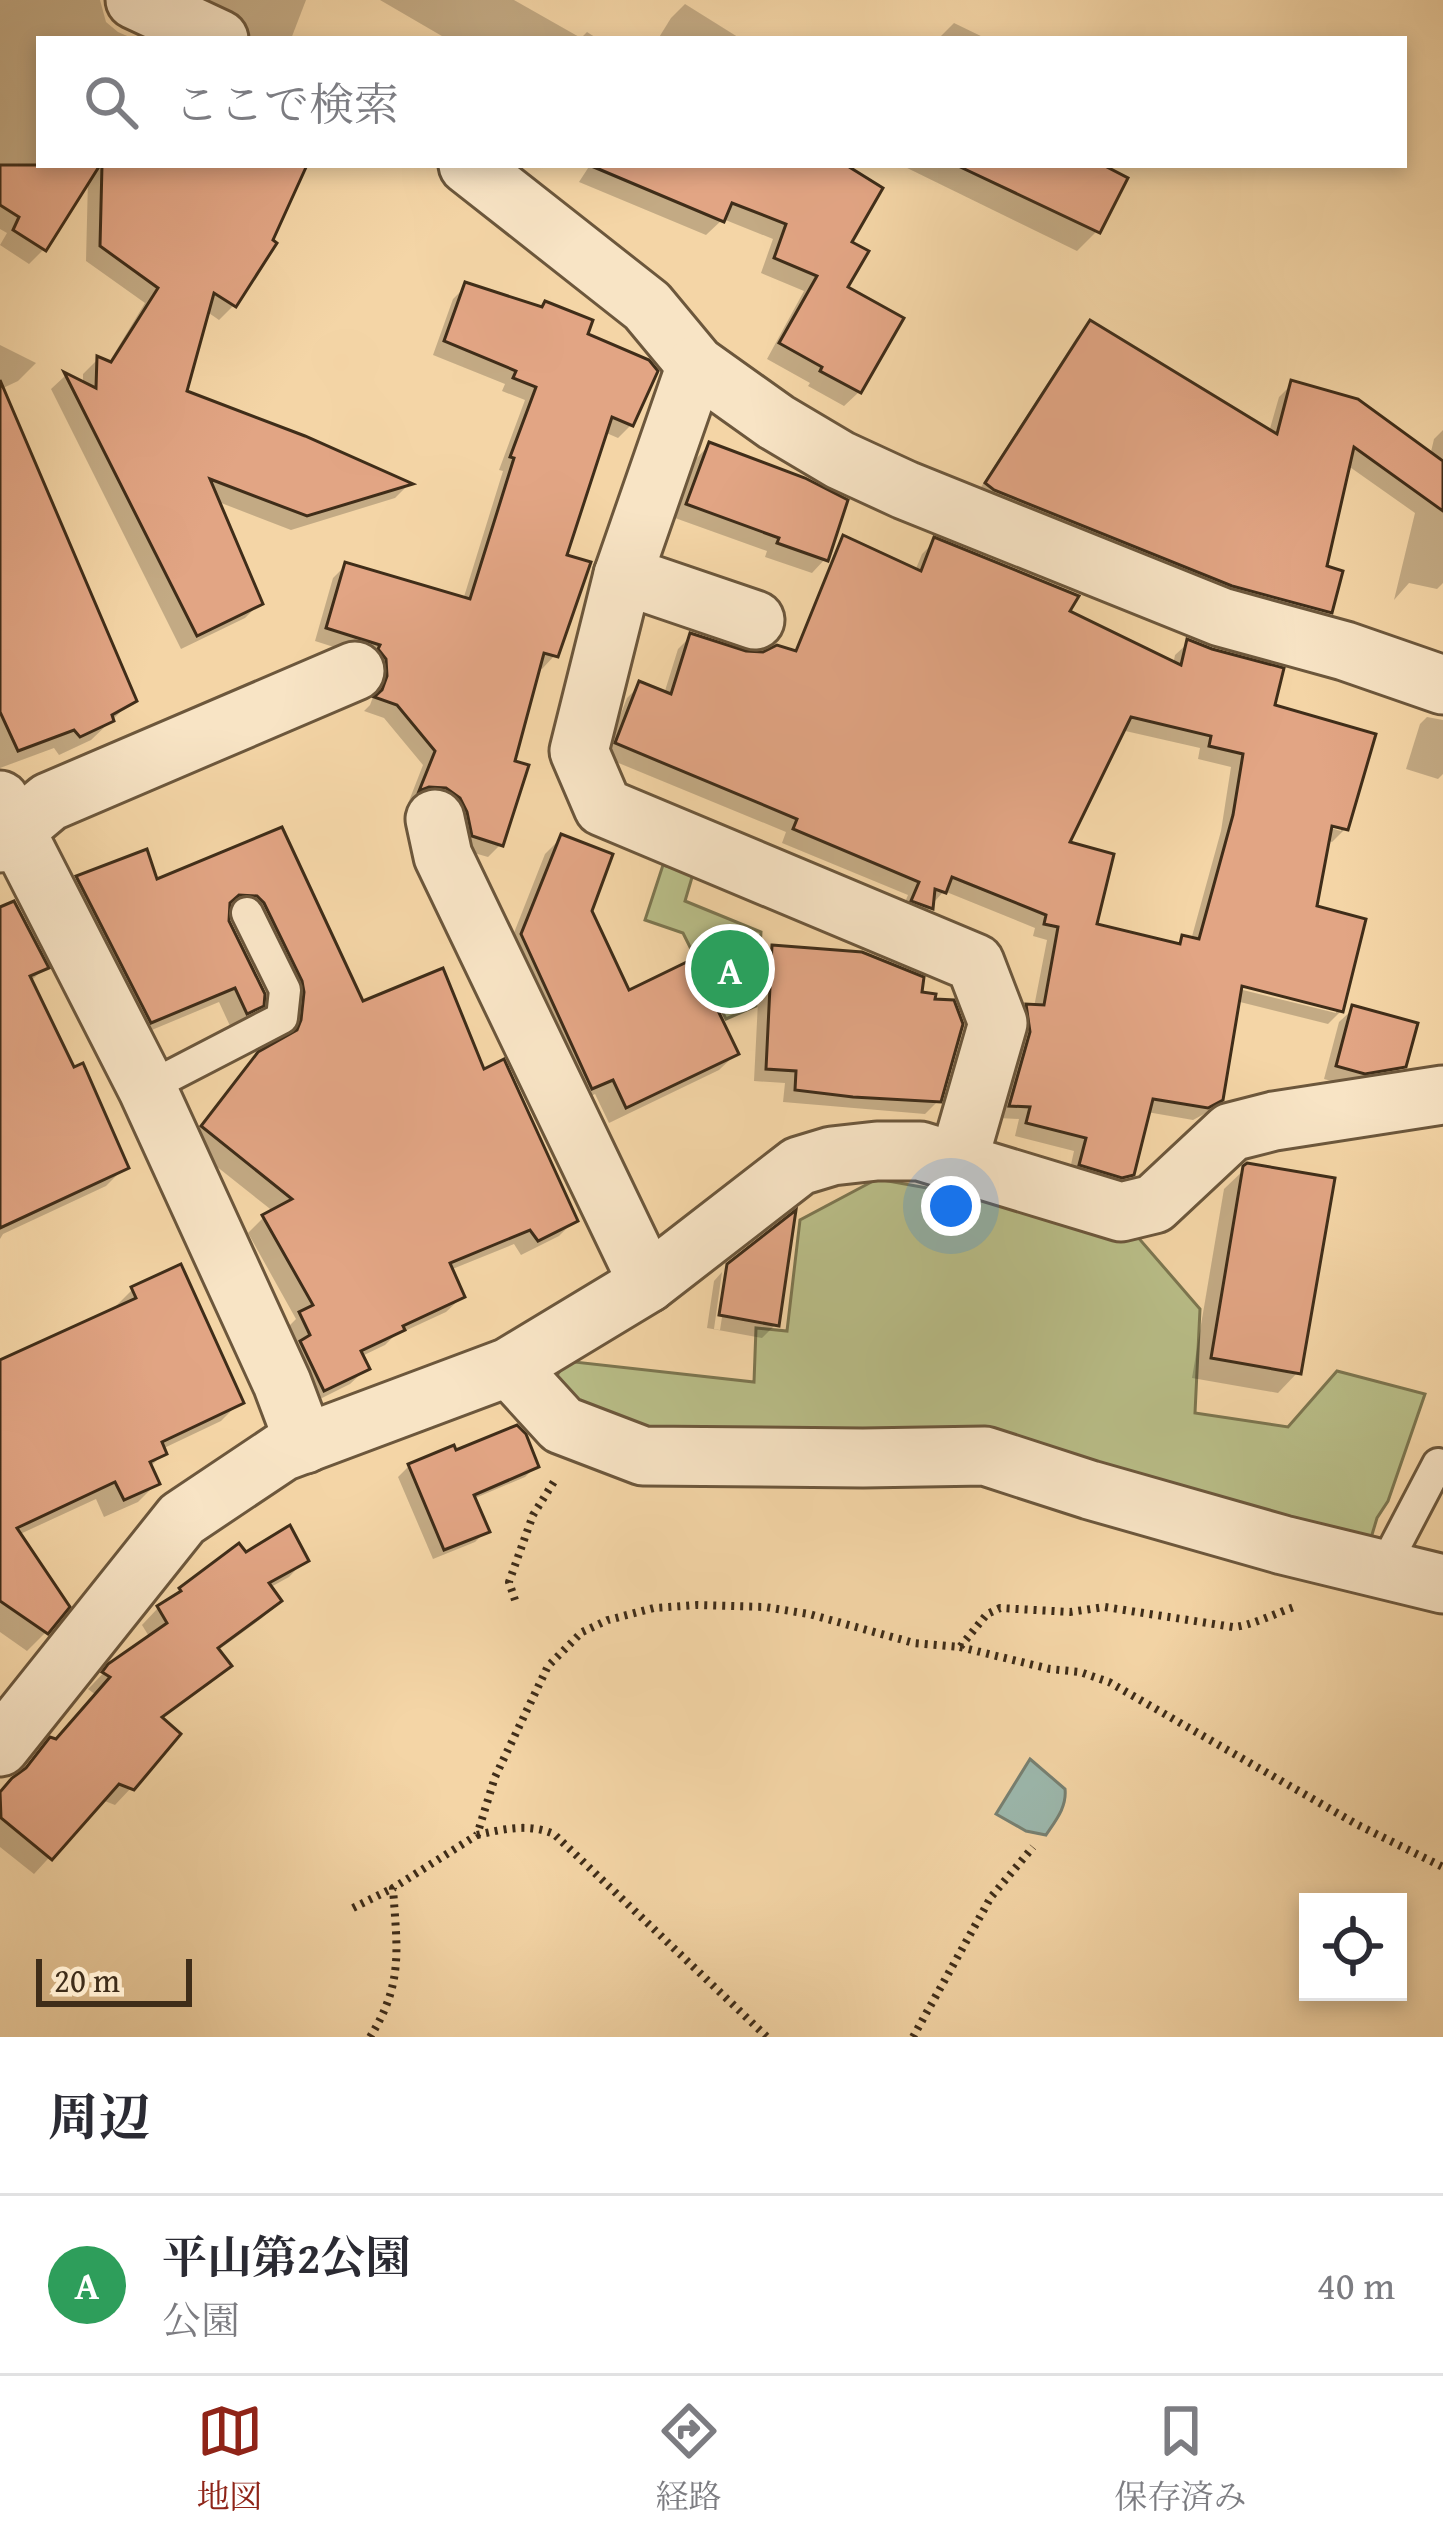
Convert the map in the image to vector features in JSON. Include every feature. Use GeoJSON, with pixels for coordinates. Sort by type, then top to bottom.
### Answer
{"type":"FeatureCollection","features":[{"type":"Feature","properties":{"kind":"street"},"geometry":{"type":"LineString","coordinates":[[135,0],[213,36]]}},
{"type":"Feature","properties":{"kind":"street"},"geometry":{"type":"LineString","coordinates":[[472,168],[647,306],[696,365],[840,460],[1221,617],[1345,651],[1443,685]]}},
{"type":"Feature","properties":{"kind":"street"},"geometry":{"type":"LineString","coordinates":[[696,365],[623,574],[579,751],[603,807],[975,963],[998,1023],[958,1162]]}},
{"type":"Feature","properties":{"kind":"street"},"geometry":{"type":"LineString","coordinates":[[623,574],[755,620]]}},
{"type":"Feature","properties":{"kind":"street"},"geometry":{"type":"LineString","coordinates":[[305,1444],[282,1383],[147,1088],[5,824],[355,671]]}},
{"type":"Feature","properties":{"kind":"street"},"geometry":{"type":"LineString","coordinates":[[435,819],[443,856],[648,1282]]}},
{"type":"Feature","properties":{"kind":"street"},"geometry":{"type":"LineString","coordinates":[[0,1747],[182,1519],[282,1451],[509,1367],[648,1282],[799,1166],[832,1156],[920,1151],[1121,1212],[1154,1204],[1231,1132],[1443,1095]]}},
{"type":"Feature","properties":{"kind":"street"},"geometry":{"type":"LineString","coordinates":[[509,1367],[562,1425],[643,1456],[985,1456],[1262,1539],[1443,1584]]}},
{"type":"Feature","properties":{"kind":"lane"},"geometry":{"type":"LineString","coordinates":[[147,1088],[282,1018],[285,991],[248,914]]}},
{"type":"Feature","properties":{"kind":"lane"},"geometry":{"type":"LineString","coordinates":[[1383,1569],[1438,1464]]}},
{"type":"Feature","properties":{"kind":"path"},"geometry":{"type":"LineString","coordinates":[[515,1600],[509,1582],[533,1515],[553,1481],[587,1467],[643,1456]]}},
{"type":"Feature","properties":{"kind":"path"},"geometry":{"type":"LineString","coordinates":[[960,1646],[987,1614],[1000,1608],[1070,1612],[1105,1606],[1233,1628],[1300,1605]]}},
{"type":"Feature","properties":{"kind":"path"},"geometry":{"type":"LineString","coordinates":[[477,1835],[495,1778],[548,1666],[582,1632],[654,1607],[765,1606],[914,1643],[960,1646],[1109,1682],[1358,1825],[1443,1867]]}},
{"type":"Feature","properties":{"kind":"path"},"geometry":{"type":"LineString","coordinates":[[353,1908],[477,1835],[539,1828],[554,1834],[767,2037]]}},
{"type":"Feature","properties":{"kind":"path"},"geometry":{"type":"LineString","coordinates":[[914,2037],[991,1897],[1033,1847]]}},
{"type":"Feature","properties":{"kind":"path"},"geometry":{"type":"LineString","coordinates":[[370,2037],[384,2015],[398,1966],[393,1888]]}},
{"type":"Feature","properties":{"kind":"green space"},"geometry":{"type":"Polygon","coordinates":[[[663,865],[693,874],[685,901],[761,932],[756,1006],[726,1019],[683,933],[645,920],[663,865]]]}},
{"type":"Feature","properties":{"kind":"green space"},"geometry":{"type":"Polygon","coordinates":[[[877,1179],[994,1200],[1136,1235],[1200,1309],[1195,1413],[1288,1427],[1337,1371],[1425,1394],[1368,1548],[824,1436],[600,1426],[553,1382],[566,1361],[754,1382],[756,1328],[787,1331],[800,1220],[877,1179]]]}},
{"type":"Feature","properties":{"kind":"shaded area"},"geometry":{"type":"Polygon","coordinates":[[[1030,1759],[1065,1789],[1063,1808],[1046,1835],[1026,1831],[996,1814],[1030,1759]]]}},
{"type":"Feature","properties":{"kind":"building"},"geometry":{"type":"Polygon","coordinates":[[[0,165],[98,168],[46,251],[13,230],[19,217],[0,205],[0,165]]]}},
{"type":"Feature","properties":{"kind":"building"},"geometry":{"type":"Polygon","coordinates":[[[102,168],[306,168],[273,240],[277,243],[236,307],[214,293],[187,391],[413,484],[307,516],[210,479],[263,604],[197,636],[64,372],[96,388],[97,356],[111,362],[158,288],[100,246],[102,168]]]}},
{"type":"Feature","properties":{"kind":"building"},"geometry":{"type":"Polygon","coordinates":[[[596,168],[851,168],[883,188],[852,242],[869,251],[848,287],[904,318],[861,393],[779,343],[817,276],[774,258],[786,224],[732,203],[724,222],[596,168]]]}},
{"type":"Feature","properties":{"kind":"building"},"geometry":{"type":"Polygon","coordinates":[[[962,168],[1109,168],[1128,178],[1100,233],[962,168]]]}},
{"type":"Feature","properties":{"kind":"building"},"geometry":{"type":"Polygon","coordinates":[[[465,282],[542,307],[545,301],[593,320],[588,334],[649,360],[658,371],[633,426],[612,417],[567,555],[591,562],[558,657],[544,653],[515,761],[529,765],[503,846],[472,836],[460,798],[446,788],[419,791],[435,751],[397,705],[374,697],[387,676],[380,645],[326,628],[345,562],[470,599],[514,458],[510,457],[536,387],[513,378],[516,371],[444,341],[465,282]]]}},
{"type":"Feature","properties":{"kind":"building"},"geometry":{"type":"Polygon","coordinates":[[[1090,320],[1277,434],[1291,380],[1358,399],[1443,461],[1443,511],[1354,447],[1327,566],[1343,571],[1332,613],[1232,586],[994,490],[985,483],[1090,320]]]}},
{"type":"Feature","properties":{"kind":"building"},"geometry":{"type":"Polygon","coordinates":[[[0,380],[137,701],[112,715],[114,721],[80,737],[74,730],[18,751],[0,712],[0,380]]]}},
{"type":"Feature","properties":{"kind":"building"},"geometry":{"type":"Polygon","coordinates":[[[709,442],[805,478],[848,500],[828,561],[686,504],[709,442]]]}},
{"type":"Feature","properties":{"kind":"building"},"geometry":{"type":"Polygon","coordinates":[[[843,535],[921,571],[934,537],[1079,596],[1070,611],[1181,665],[1187,639],[1284,668],[1275,705],[1376,734],[1348,830],[1332,826],[1317,906],[1366,919],[1343,1012],[1242,986],[1223,1100],[1208,1108],[1153,1099],[1134,1175],[1122,1178],[1079,1165],[1086,1138],[1026,1123],[1030,1107],[1009,1106],[1030,1032],[1026,1004],[1044,1005],[1058,927],[1044,924],[1046,915],[952,877],[946,893],[935,889],[933,909],[911,901],[919,882],[793,829],[797,819],[615,743],[639,681],[671,694],[690,633],[746,651],[763,652],[777,645],[796,651],[843,535]],[[1131,717],[1070,842],[1114,854],[1097,924],[1180,944],[1182,935],[1199,939],[1233,815],[1243,754],[1209,746],[1211,736],[1131,717]]]}},
{"type":"Feature","properties":{"kind":"building"},"geometry":{"type":"Polygon","coordinates":[[[282,827],[363,1001],[443,968],[484,1069],[504,1059],[578,1221],[538,1241],[530,1230],[450,1263],[465,1297],[361,1351],[370,1369],[324,1391],[300,1341],[310,1335],[299,1312],[313,1305],[262,1215],[292,1199],[201,1126],[258,1052],[297,1030],[302,981],[264,903],[257,896],[239,895],[230,903],[229,921],[265,994],[264,1006],[247,1014],[235,988],[151,1023],[76,876],[147,849],[157,879],[282,827]]]}},
{"type":"Feature","properties":{"kind":"building"},"geometry":{"type":"Polygon","coordinates":[[[561,834],[613,854],[592,911],[629,990],[693,959],[739,1054],[626,1108],[613,1080],[592,1089],[521,934],[561,834]]]}},
{"type":"Feature","properties":{"kind":"building"},"geometry":{"type":"Polygon","coordinates":[[[14,901],[49,968],[30,976],[74,1067],[83,1063],[129,1168],[0,1228],[0,907],[14,901]]]}},
{"type":"Feature","properties":{"kind":"building"},"geometry":{"type":"Polygon","coordinates":[[[772,945],[862,952],[924,977],[922,992],[936,994],[935,999],[954,1000],[963,1024],[941,1102],[795,1090],[796,1071],[766,1069],[772,945]]]}},
{"type":"Feature","properties":{"kind":"building"},"geometry":{"type":"Polygon","coordinates":[[[1352,1005],[1418,1023],[1406,1067],[1365,1074],[1336,1066],[1352,1005]]]}},
{"type":"Feature","properties":{"kind":"building"},"geometry":{"type":"Polygon","coordinates":[[[1247,1163],[1335,1178],[1301,1374],[1211,1358],[1247,1163]]]}},
{"type":"Feature","properties":{"kind":"building"},"geometry":{"type":"Polygon","coordinates":[[[796,1210],[779,1326],[719,1315],[727,1264],[796,1210]]]}},
{"type":"Feature","properties":{"kind":"building"},"geometry":{"type":"Polygon","coordinates":[[[181,1264],[244,1403],[162,1442],[167,1454],[150,1462],[160,1484],[124,1500],[115,1482],[17,1528],[70,1607],[48,1634],[0,1601],[0,1360],[136,1298],[131,1287],[181,1264]]]}},
{"type":"Feature","properties":{"kind":"building"},"geometry":{"type":"Polygon","coordinates":[[[517,1425],[526,1434],[539,1467],[474,1495],[490,1532],[444,1550],[408,1464],[517,1425]]]}},
{"type":"Feature","properties":{"kind":"building"},"geometry":{"type":"Polygon","coordinates":[[[290,1525],[309,1561],[269,1583],[282,1601],[218,1648],[232,1666],[162,1717],[181,1734],[134,1790],[119,1784],[52,1860],[1,1818],[0,1792],[50,1737],[56,1739],[110,1677],[102,1672],[108,1664],[167,1623],[157,1606],[239,1543],[246,1552],[290,1525]]]}},
{"type":"Feature","properties":{"kind":"place","name":"平山第2公園"},"geometry":{"type":"Point","coordinates":[730,969]}}]}
